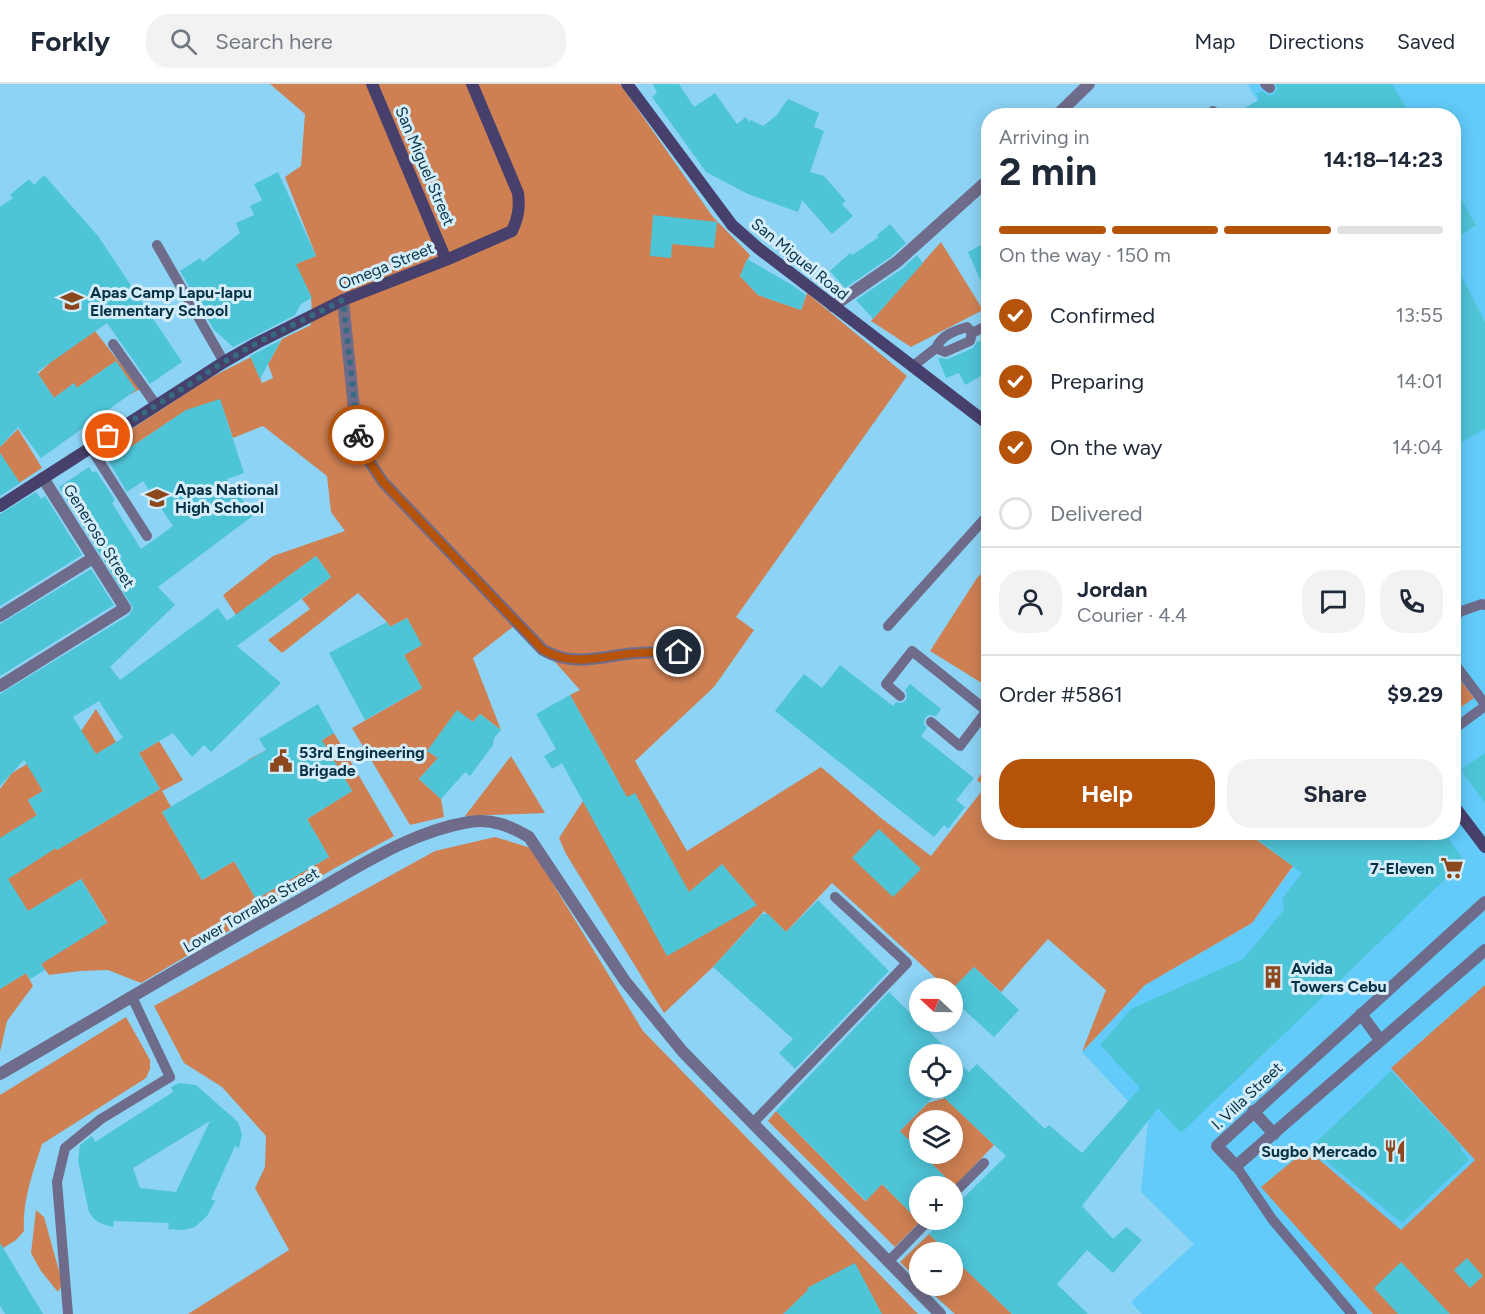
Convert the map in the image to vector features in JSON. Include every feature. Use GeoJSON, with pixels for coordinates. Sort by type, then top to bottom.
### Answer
{"type":"FeatureCollection","features":[{"type":"Feature","properties":{"kind":"street","name":"San Miguel Street"},"geometry":{"type":"LineString","coordinates":[[372,84],[446,260]]}},
{"type":"Feature","properties":{"kind":"street","name":"Omega Street"},"geometry":{"type":"LineString","coordinates":[[0,506],[257,343],[343,300],[446,260],[512,231],[520,207],[518,193],[472,84]]}},
{"type":"Feature","properties":{"kind":"street","name":"San Miguel Road"},"geometry":{"type":"LineString","coordinates":[[627,84],[732,225],[758,248],[981,419]]}},
{"type":"Feature","properties":{"kind":"street"},"geometry":{"type":"LineString","coordinates":[[1063,108],[1085,85]]}},
{"type":"Feature","properties":{"kind":"street"},"geometry":{"type":"LineString","coordinates":[[833,306],[897,262],[981,186]]}},
{"type":"Feature","properties":{"kind":"street"},"geometry":{"type":"LineString","coordinates":[[343,300],[356,428],[363,452],[383,482],[543,650],[557,658],[578,660],[628,654],[679,652]]}},
{"type":"Feature","properties":{"kind":"street","name":"Generoso Street"},"geometry":{"type":"LineString","coordinates":[[0,686],[125,609],[44,478]]}},
{"type":"Feature","properties":{"kind":"street"},"geometry":{"type":"LineString","coordinates":[[0,616],[93,558]]}},
{"type":"Feature","properties":{"kind":"street"},"geometry":{"type":"LineString","coordinates":[[1461,815],[1485,847]]}},
{"type":"Feature","properties":{"kind":"street","name":"Lower Torralba Street"},"geometry":{"type":"LineString","coordinates":[[0,1074],[411,838],[470,821],[490,821],[511,826],[529,837],[624,981],[683,1052],[752,1124]]}},
{"type":"Feature","properties":{"kind":"street","name":"I. Villa Street"},"geometry":{"type":"LineString","coordinates":[[1236,1166],[1217,1146],[1485,902]]}},
{"type":"Feature","properties":{"kind":"street"},"geometry":{"type":"LineString","coordinates":[[1236,1166],[1485,950]]}},
{"type":"Feature","properties":{"kind":"street"},"geometry":{"type":"LineString","coordinates":[[1361,1014],[1380,1040]]}},
{"type":"Feature","properties":{"kind":"street"},"geometry":{"type":"LineString","coordinates":[[1253,1111],[1274,1134]]}},
{"type":"Feature","properties":{"kind":"street"},"geometry":{"type":"LineString","coordinates":[[752,1124],[940,1314]]}},
{"type":"Feature","properties":{"kind":"lane"},"geometry":{"type":"LineString","coordinates":[[158,245],[224,362]]}},
{"type":"Feature","properties":{"kind":"lane"},"geometry":{"type":"LineString","coordinates":[[913,366],[936,348],[945,352],[970,341],[972,333],[981,328]]}},
{"type":"Feature","properties":{"kind":"lane"},"geometry":{"type":"LineString","coordinates":[[113,344],[156,405]]}},
{"type":"Feature","properties":{"kind":"lane"},"geometry":{"type":"LineString","coordinates":[[90,447],[147,536]]}},
{"type":"Feature","properties":{"kind":"lane"},"geometry":{"type":"LineString","coordinates":[[888,626],[981,523]]}},
{"type":"Feature","properties":{"kind":"lane"},"geometry":{"type":"LineString","coordinates":[[1461,611],[1485,605]]}},
{"type":"Feature","properties":{"kind":"lane"},"geometry":{"type":"LineString","coordinates":[[900,696],[886,684],[912,651],[981,705]]}},
{"type":"Feature","properties":{"kind":"lane"},"geometry":{"type":"LineString","coordinates":[[1461,672],[1485,705],[1461,724]]}},
{"type":"Feature","properties":{"kind":"lane"},"geometry":{"type":"LineString","coordinates":[[931,722],[960,746],[981,719]]}},
{"type":"Feature","properties":{"kind":"lane"},"geometry":{"type":"LineString","coordinates":[[752,1124],[907,963],[835,897]]}},
{"type":"Feature","properties":{"kind":"lane"},"geometry":{"type":"LineString","coordinates":[[68,1314],[57,1182],[65,1148],[101,1119],[170,1077],[132,997]]}},
{"type":"Feature","properties":{"kind":"lane"},"geometry":{"type":"LineString","coordinates":[[963,1184],[984,1163]]}},
{"type":"Feature","properties":{"kind":"lane"},"geometry":{"type":"LineString","coordinates":[[1236,1166],[1272,1219],[1352,1314]]}},
{"type":"Feature","properties":{"kind":"lane"},"geometry":{"type":"LineString","coordinates":[[888,1262],[919,1230]]}},
{"type":"Feature","properties":{"kind":"shaded area"},"geometry":{"type":"Polygon","coordinates":[[[270,84],[620,84],[713,217],[750,255],[740,276],[758,295],[801,310],[807,293],[907,376],[736,617],[754,630],[714,687],[635,761],[687,851],[821,767],[881,818],[931,856],[981,792],[981,840],[1257,840],[1293,866],[1252,923],[1145,985],[1082,1052],[1106,990],[1048,939],[1001,992],[974,967],[963,979],[936,978],[832,883],[786,932],[764,911],[713,967],[664,1013],[566,854],[559,838],[583,801],[618,781],[570,695],[580,690],[555,662],[514,626],[473,658],[501,730],[480,714],[473,722],[457,711],[428,751],[438,758],[419,779],[441,799],[444,817],[410,825],[352,728],[422,688],[404,655],[421,645],[407,618],[390,627],[358,593],[282,653],[268,640],[310,609],[302,599],[331,577],[316,556],[236,615],[223,595],[273,556],[345,531],[331,512],[327,476],[263,426],[233,438],[220,400],[185,411],[110,461],[101,449],[208,379],[251,357],[262,383],[273,378],[268,364],[282,339],[311,325],[312,305],[309,291],[285,268],[316,256],[285,177],[301,166],[305,114],[270,84]]]}},
{"type":"Feature","properties":{"kind":"shaded area"},"geometry":{"type":"Polygon","coordinates":[[[1248,84],[1485,84],[1485,1314],[1142,1314],[1131,1302],[1194,1244],[1141,1192],[1148,1122],[1082,1052],[1145,985],[1252,923],[1313,840],[1461,840],[1461,108],[1261,108],[1248,84]]]}},
{"type":"Feature","properties":{"kind":"shaded area"},"geometry":{"type":"Polygon","coordinates":[[[941,242],[981,307],[981,311],[911,347],[871,321],[941,242]]]}},
{"type":"Feature","properties":{"kind":"shaded area"},"geometry":{"type":"Polygon","coordinates":[[[95,331],[140,389],[131,394],[110,365],[77,388],[73,384],[54,398],[38,374],[52,361],[95,331]]]}},
{"type":"Feature","properties":{"kind":"shaded area"},"geometry":{"type":"Polygon","coordinates":[[[18,429],[42,468],[19,483],[0,453],[0,447],[18,429]]]}},
{"type":"Feature","properties":{"kind":"shaded area"},"geometry":{"type":"Polygon","coordinates":[[[981,574],[981,683],[930,651],[981,574]]]}},
{"type":"Feature","properties":{"kind":"shaded area"},"geometry":{"type":"Polygon","coordinates":[[[1461,681],[1474,698],[1461,707],[1461,681]]]}},
{"type":"Feature","properties":{"kind":"shaded area"},"geometry":{"type":"Polygon","coordinates":[[[96,709],[116,742],[75,767],[37,781],[43,791],[28,800],[57,850],[160,789],[139,753],[159,741],[183,780],[162,791],[171,807],[162,812],[202,880],[234,861],[256,899],[329,857],[307,819],[352,791],[325,746],[262,783],[248,760],[266,750],[275,767],[334,733],[394,836],[335,868],[141,983],[108,970],[49,975],[41,964],[107,922],[81,879],[21,916],[8,879],[0,838],[0,789],[12,773],[81,731],[96,709]]]}},
{"type":"Feature","properties":{"kind":"shaded area"},"geometry":{"type":"Polygon","coordinates":[[[511,756],[545,813],[465,816],[511,756]]]}},
{"type":"Feature","properties":{"kind":"shaded area"},"geometry":{"type":"Polygon","coordinates":[[[495,837],[531,848],[643,1031],[918,1314],[188,1314],[289,1250],[255,1188],[265,1167],[266,1136],[222,1087],[184,1063],[154,1006],[435,851],[495,837]]]}},
{"type":"Feature","properties":{"kind":"shaded area"},"geometry":{"type":"Polygon","coordinates":[[[26,973],[33,986],[7,1021],[0,1052],[0,989],[26,973]]]}},
{"type":"Feature","properties":{"kind":"shaded area"},"geometry":{"type":"Polygon","coordinates":[[[1485,985],[1485,1314],[1373,1314],[1261,1187],[1307,1149],[1401,1230],[1475,1160],[1391,1068],[1485,985]]]}},
{"type":"Feature","properties":{"kind":"shaded area"},"geometry":{"type":"Polygon","coordinates":[[[126,1017],[150,1060],[150,1069],[146,1078],[42,1144],[26,1198],[24,1231],[16,1240],[3,1248],[0,1243],[0,1095],[126,1017]]]}},
{"type":"Feature","properties":{"kind":"shaded area"},"geometry":{"type":"Polygon","coordinates":[[[945,1098],[958,1110],[921,1110],[928,1103],[945,1098]]]}},
{"type":"Feature","properties":{"kind":"shaded area"},"geometry":{"type":"Polygon","coordinates":[[[776,1111],[865,1201],[882,1184],[909,1211],[909,1230],[912,1230],[895,1247],[768,1121],[776,1111]]]}},
{"type":"Feature","properties":{"kind":"shaded area"},"geometry":{"type":"Polygon","coordinates":[[[963,1115],[994,1145],[963,1178],[944,1176],[932,1164],[963,1164],[963,1115]]]}},
{"type":"Feature","properties":{"kind":"shaded area"},"geometry":{"type":"Polygon","coordinates":[[[909,1122],[909,1142],[899,1132],[909,1122]]]}},
{"type":"Feature","properties":{"kind":"shaded area"},"geometry":{"type":"Polygon","coordinates":[[[36,1210],[44,1217],[61,1278],[58,1292],[41,1271],[31,1253],[36,1210]]]}},
{"type":"Feature","properties":{"kind":"shaded area"},"geometry":{"type":"Polygon","coordinates":[[[929,1234],[937,1242],[921,1242],[929,1234]]]}},
{"type":"Feature","properties":{"kind":"shaded area"},"geometry":{"type":"Polygon","coordinates":[[[909,1253],[909,1271],[900,1262],[909,1253]]]}},
{"type":"Feature","properties":{"kind":"shaded area"},"geometry":{"type":"Polygon","coordinates":[[[963,1267],[1012,1314],[955,1314],[935,1296],[963,1296],[963,1267]]]}},
{"type":"Feature","properties":{"kind":"building"},"geometry":{"type":"Polygon","coordinates":[[[653,84],[679,84],[694,107],[715,93],[737,124],[746,117],[749,122],[751,120],[763,126],[776,116],[788,99],[819,113],[814,127],[824,131],[810,172],[824,176],[846,201],[842,204],[853,216],[832,234],[802,200],[798,212],[748,194],[706,172],[652,97],[657,93],[653,84]]]}},
{"type":"Feature","properties":{"kind":"building"},"geometry":{"type":"Polygon","coordinates":[[[1276,84],[1392,84],[1406,108],[1244,108],[1259,100],[1256,94],[1262,91],[1273,95],[1277,90],[1276,84]]]}},
{"type":"Feature","properties":{"kind":"building"},"geometry":{"type":"Polygon","coordinates":[[[278,172],[316,256],[296,264],[312,298],[301,304],[295,315],[233,347],[214,330],[180,271],[200,258],[203,262],[240,233],[236,223],[254,215],[250,206],[262,200],[254,184],[278,172]]]}},
{"type":"Feature","properties":{"kind":"building","name":"Apas Camp Lapu-lapu Elementary School"},"geometry":{"type":"Polygon","coordinates":[[[44,175],[98,236],[182,362],[150,384],[107,323],[37,372],[54,398],[74,383],[77,388],[116,361],[136,390],[41,458],[18,427],[0,447],[0,207],[13,198],[10,195],[29,179],[34,185],[44,175]]]}},
{"type":"Feature","properties":{"kind":"building"},"geometry":{"type":"Polygon","coordinates":[[[1461,199],[1476,225],[1461,235],[1461,199]]]}},
{"type":"Feature","properties":{"kind":"building"},"geometry":{"type":"Polygon","coordinates":[[[653,215],[717,222],[714,248],[672,244],[671,258],[650,256],[653,215]]]}},
{"type":"Feature","properties":{"kind":"building"},"geometry":{"type":"Polygon","coordinates":[[[890,224],[906,243],[892,256],[845,288],[830,271],[850,253],[852,255],[879,237],[877,235],[890,224]]]}},
{"type":"Feature","properties":{"kind":"building"},"geometry":{"type":"Polygon","coordinates":[[[981,245],[981,281],[968,252],[981,245]]]}},
{"type":"Feature","properties":{"kind":"building"},"geometry":{"type":"Polygon","coordinates":[[[917,255],[923,263],[873,319],[856,300],[902,269],[917,255]]]}},
{"type":"Feature","properties":{"kind":"building"},"geometry":{"type":"Polygon","coordinates":[[[747,259],[806,295],[801,310],[758,295],[740,276],[747,259]]]}},
{"type":"Feature","properties":{"kind":"building"},"geometry":{"type":"Polygon","coordinates":[[[1461,275],[1485,322],[1485,429],[1461,442],[1461,275]]]}},
{"type":"Feature","properties":{"kind":"building"},"geometry":{"type":"Polygon","coordinates":[[[281,340],[260,379],[250,356],[281,340]]]}},
{"type":"Feature","properties":{"kind":"building"},"geometry":{"type":"Polygon","coordinates":[[[981,341],[981,376],[965,385],[959,373],[946,378],[938,358],[948,359],[973,348],[981,341]]]}},
{"type":"Feature","properties":{"kind":"building"},"geometry":{"type":"Polygon","coordinates":[[[220,399],[244,473],[227,479],[254,515],[158,587],[175,605],[110,667],[120,680],[218,608],[227,621],[316,556],[331,577],[237,646],[281,683],[211,752],[204,745],[192,757],[173,733],[139,753],[160,789],[57,850],[56,848],[8,879],[28,911],[81,879],[107,923],[41,964],[45,970],[30,979],[26,973],[0,989],[0,838],[37,815],[28,800],[43,791],[24,760],[0,786],[0,694],[129,615],[133,608],[59,487],[89,467],[93,473],[96,471],[115,500],[112,503],[141,549],[173,526],[143,481],[127,492],[109,462],[186,410],[220,399]],[[99,701],[73,717],[96,754],[123,738],[99,701]]]}},
{"type":"Feature","properties":{"kind":"building"},"geometry":{"type":"Polygon","coordinates":[[[0,453],[20,483],[0,496],[0,453]]]}},
{"type":"Feature","properties":{"kind":"building"},"geometry":{"type":"Polygon","coordinates":[[[36,492],[41,499],[45,496],[82,555],[0,606],[0,514],[36,492]]]}},
{"type":"Feature","properties":{"kind":"building"},"geometry":{"type":"Polygon","coordinates":[[[91,569],[114,605],[0,676],[0,624],[91,569]]]}},
{"type":"Feature","properties":{"kind":"building"},"geometry":{"type":"Polygon","coordinates":[[[407,618],[422,645],[404,655],[422,688],[365,720],[329,653],[387,622],[390,627],[407,618]]]}},
{"type":"Feature","properties":{"kind":"building"},"geometry":{"type":"Polygon","coordinates":[[[840,665],[893,706],[896,702],[902,703],[906,700],[905,690],[910,684],[941,709],[936,716],[929,715],[925,718],[924,724],[927,728],[921,736],[974,778],[956,800],[965,807],[948,829],[944,825],[934,837],[775,711],[804,674],[822,688],[840,665]]]}},
{"type":"Feature","properties":{"kind":"building"},"geometry":{"type":"Polygon","coordinates":[[[570,695],[627,797],[635,793],[689,892],[722,864],[757,905],[667,956],[562,763],[552,769],[544,756],[556,749],[536,714],[570,695]]]}},
{"type":"Feature","properties":{"kind":"building"},"geometry":{"type":"Polygon","coordinates":[[[318,704],[334,733],[322,740],[352,791],[307,819],[329,857],[256,899],[234,861],[202,880],[162,812],[266,750],[259,739],[318,704]]]}},
{"type":"Feature","properties":{"kind":"building"},"geometry":{"type":"Polygon","coordinates":[[[457,710],[473,722],[480,714],[501,730],[470,776],[465,772],[441,799],[419,779],[438,758],[427,751],[457,710]]]}},
{"type":"Feature","properties":{"kind":"building"},"geometry":{"type":"Polygon","coordinates":[[[1485,753],[1485,803],[1461,770],[1485,753]]]}},
{"type":"Feature","properties":{"kind":"building"},"geometry":{"type":"Polygon","coordinates":[[[879,829],[921,869],[893,897],[852,858],[879,829]]]}},
{"type":"Feature","properties":{"kind":"building"},"geometry":{"type":"Polygon","coordinates":[[[1258,840],[1450,840],[1464,861],[1181,1133],[1158,1108],[1082,1206],[1113,1239],[1126,1227],[1142,1240],[1113,1273],[1087,1250],[1057,1284],[1088,1314],[1012,1314],[963,1267],[963,1242],[937,1242],[929,1234],[933,1230],[963,1230],[963,1198],[1006,1156],[963,1116],[963,1110],[957,1110],[944,1098],[963,1098],[963,1066],[969,1072],[977,1064],[1045,1129],[1049,1125],[1082,1153],[1140,1088],[1100,1045],[1131,1009],[1243,959],[1284,910],[1282,899],[1302,873],[1258,840]]]}},
{"type":"Feature","properties":{"kind":"building"},"geometry":{"type":"Polygon","coordinates":[[[818,900],[889,971],[795,1069],[779,1053],[793,1039],[713,967],[762,914],[768,914],[786,932],[818,900]]]}},
{"type":"Feature","properties":{"kind":"building"},"geometry":{"type":"Polygon","coordinates":[[[974,967],[1019,1010],[994,1037],[963,1009],[963,978],[974,967]]]}},
{"type":"Feature","properties":{"kind":"building"},"geometry":{"type":"Polygon","coordinates":[[[889,992],[909,1012],[909,1032],[930,1032],[942,1044],[909,1044],[909,1098],[932,1098],[920,1110],[909,1110],[909,1122],[900,1131],[909,1140],[909,1164],[932,1164],[944,1176],[909,1176],[909,1211],[882,1184],[866,1201],[776,1111],[889,992]]]}},
{"type":"Feature","properties":{"kind":"building"},"geometry":{"type":"Polygon","coordinates":[[[1391,1071],[1462,1147],[1460,1149],[1469,1160],[1402,1223],[1317,1154],[1320,1150],[1314,1144],[1391,1071]]]}},
{"type":"Feature","properties":{"kind":"building"},"geometry":{"type":"Polygon","coordinates":[[[179,1083],[196,1085],[238,1122],[242,1134],[239,1148],[235,1146],[211,1199],[215,1201],[207,1216],[195,1227],[183,1230],[168,1229],[169,1223],[114,1221],[113,1227],[102,1224],[89,1212],[78,1161],[80,1145],[92,1136],[95,1142],[173,1092],[171,1087],[179,1083]],[[210,1121],[133,1168],[140,1188],[176,1192],[210,1121]]]}},
{"type":"Feature","properties":{"kind":"building"},"geometry":{"type":"Polygon","coordinates":[[[0,1243],[43,1314],[5,1314],[0,1306],[0,1243]]]}},
{"type":"Feature","properties":{"kind":"building"},"geometry":{"type":"Polygon","coordinates":[[[1467,1258],[1483,1276],[1470,1288],[1454,1270],[1467,1258]]]}},
{"type":"Feature","properties":{"kind":"building"},"geometry":{"type":"Polygon","coordinates":[[[1401,1262],[1450,1314],[1398,1314],[1374,1288],[1401,1262]]]}},
{"type":"Feature","properties":{"kind":"building"},"geometry":{"type":"Polygon","coordinates":[[[855,1263],[882,1314],[783,1314],[808,1290],[807,1288],[855,1263]]]}},
{"type":"Feature","properties":{"kind":"way so far"},"geometry":{"type":"LineString","coordinates":[[108,436],[224,362],[343,300],[358,435]]}},
{"type":"Feature","properties":{"kind":"place","name":"Apas Camp Lapu-lapu Elementary School"},"geometry":{"type":"Point","coordinates":[72,301]}},
{"type":"Feature","properties":{"kind":"place","name":"Apas National High School"},"geometry":{"type":"Point","coordinates":[157,498]}},
{"type":"Feature","properties":{"kind":"place","name":"53rd Engineering Brigade"},"geometry":{"type":"Point","coordinates":[281,761]}},
{"type":"Feature","properties":{"kind":"place","name":"7-Eleven"},"geometry":{"type":"Point","coordinates":[1452,868]}},
{"type":"Feature","properties":{"kind":"place","name":"Avida Towers Cebu"},"geometry":{"type":"Point","coordinates":[1273,977]}},
{"type":"Feature","properties":{"kind":"place","name":"Sugbo Mercado"},"geometry":{"type":"Point","coordinates":[1395,1151]}},
{"type":"Feature","properties":{"kind":"route"},"geometry":{"type":"LineString","coordinates":[[358,435],[363,452],[383,482],[543,650],[557,658],[578,660],[628,654],[679,652]]}}]}
